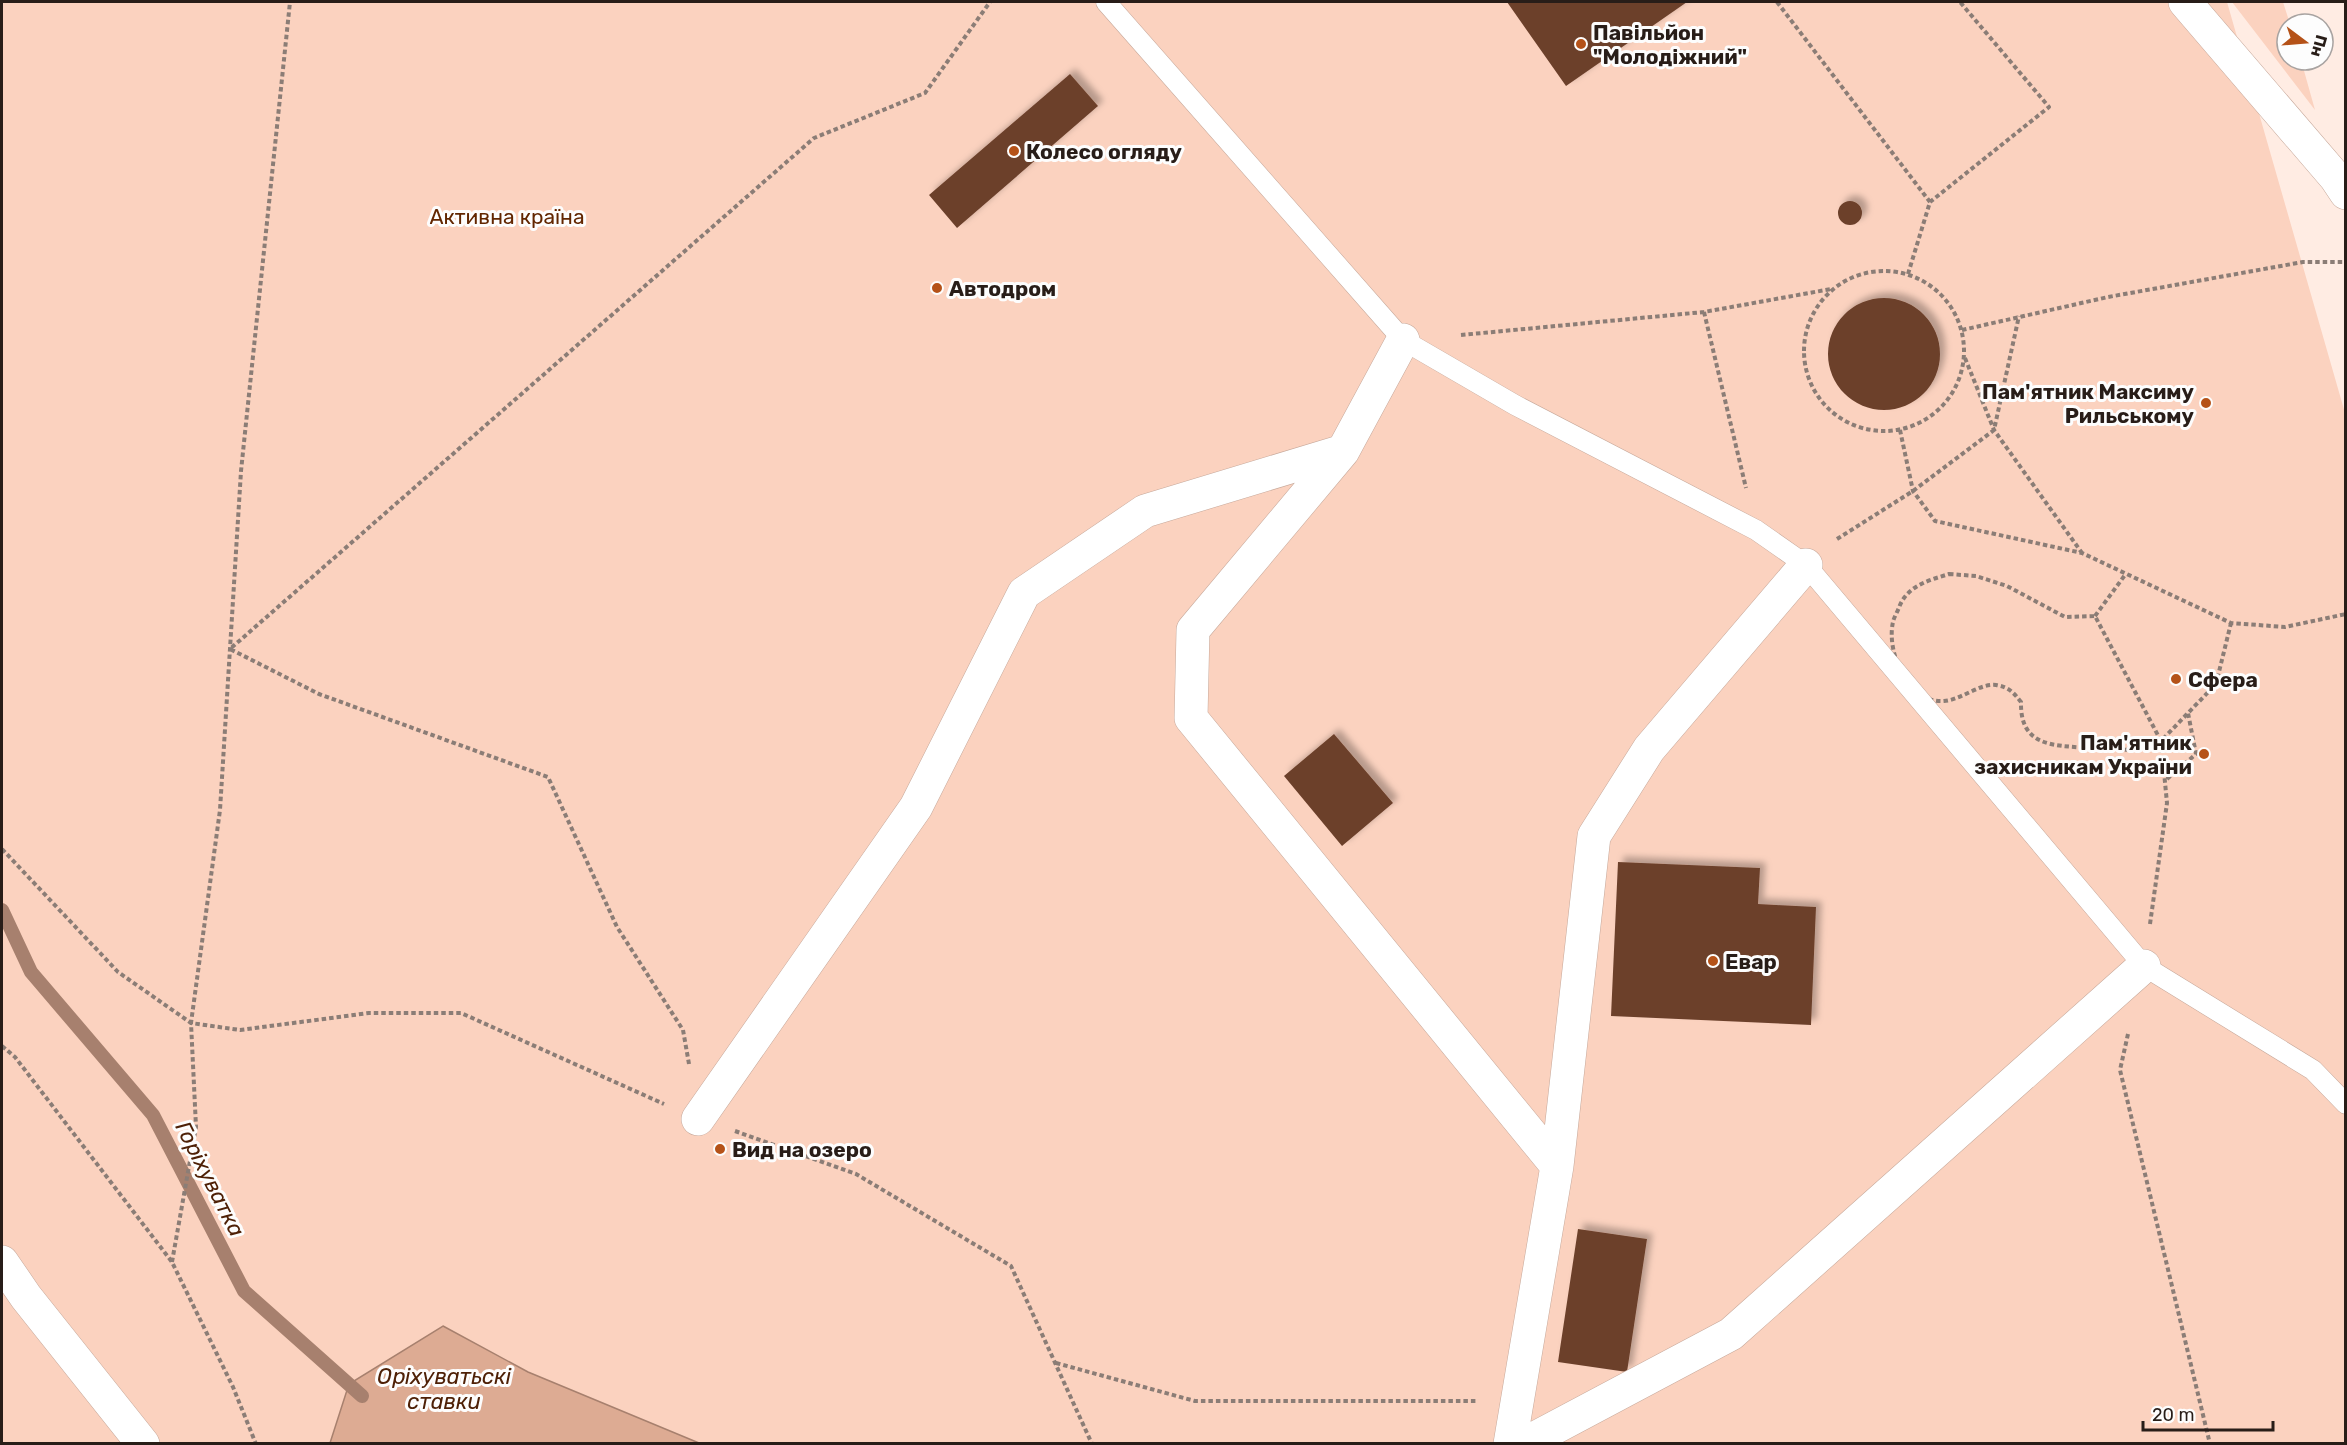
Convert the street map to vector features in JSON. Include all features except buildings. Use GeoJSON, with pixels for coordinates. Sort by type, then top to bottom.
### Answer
{"type":"FeatureCollection","features":[{"type":"Feature","properties":{"kind":"street"},"geometry":{"type":"LineString","coordinates":[[2185,2],[2336,178],[2346,193]]}},
{"type":"Feature","properties":{"kind":"street"},"geometry":{"type":"LineString","coordinates":[[1403,340],[1343,451],[1193,630],[1191,718],[1557,1166]]}},
{"type":"Feature","properties":{"kind":"street"},"geometry":{"type":"LineString","coordinates":[[698,1119],[916,807],[1024,593],[1145,512],[1343,451]]}},
{"type":"Feature","properties":{"kind":"street"},"geometry":{"type":"LineString","coordinates":[[1510,1443],[1557,1166],[1594,836],[1648,749],[1806,565]]}},
{"type":"Feature","properties":{"kind":"street"},"geometry":{"type":"LineString","coordinates":[[1524,1443],[1731,1334],[2144,966]]}},
{"type":"Feature","properties":{"kind":"street"},"geometry":{"type":"LineString","coordinates":[[2,1262],[26,1297],[142,1443]]}},
{"type":"Feature","properties":{"kind":"lane"},"geometry":{"type":"LineString","coordinates":[[1106,2],[1403,340],[1515,405],[1756,530],[1806,565],[2144,966],[2313,1070],[2346,1104]]}},
{"type":"Feature","properties":{"kind":"path"},"geometry":{"type":"LineString","coordinates":[[172,1262],[196,1127],[191,1023],[220,810],[241,471],[290,2]]}},
{"type":"Feature","properties":{"kind":"path"},"geometry":{"type":"LineString","coordinates":[[230,649],[814,138],[925,93],[990,2]]}},
{"type":"Feature","properties":{"kind":"path"},"geometry":{"type":"LineString","coordinates":[[1777,2],[1930,202]]}},
{"type":"Feature","properties":{"kind":"path"},"geometry":{"type":"LineString","coordinates":[[1908,274],[1930,202],[2049,107],[1960,2]]}},
{"type":"Feature","properties":{"kind":"path"},"geometry":{"type":"LineString","coordinates":[[1962,330],[2019,316],[2303,262],[2346,262]]}},
{"type":"Feature","properties":{"kind":"path"},"geometry":{"type":"LineString","coordinates":[[1403,340],[1704,312],[1832,289],[1856,275],[1882,270],[1908,274],[1933,286],[1951,306],[1962,330],[1965,357],[1994,430],[2082,553]]}},
{"type":"Feature","properties":{"kind":"path"},"geometry":{"type":"LineString","coordinates":[[1832,289],[1815,310],[1805,334],[1804,361],[1812,387],[1827,408],[1848,424],[1874,431],[1900,430],[1925,422],[1945,405],[1959,382],[1965,357]]}},
{"type":"Feature","properties":{"kind":"path"},"geometry":{"type":"LineString","coordinates":[[1704,312],[1756,530]]}},
{"type":"Feature","properties":{"kind":"path"},"geometry":{"type":"LineString","coordinates":[[1806,565],[1831,543],[1912,491],[1994,430],[2019,316]]}},
{"type":"Feature","properties":{"kind":"path"},"geometry":{"type":"LineString","coordinates":[[1900,430],[1912,491],[1935,521],[2082,553],[2231,623],[2284,627],[2346,614]]}},
{"type":"Feature","properties":{"kind":"path"},"geometry":{"type":"LineString","coordinates":[[2095,616],[2065,617],[2007,586],[1976,576],[1948,574],[1920,583],[1902,600],[1893,623],[1893,645],[1899,670],[1924,698],[1941,702],[1959,699],[1993,684],[2010,689],[2021,702],[2021,717],[2028,732],[2043,743],[2063,748],[2121,751],[2143,749],[2161,741],[2216,684],[2231,623]]}},
{"type":"Feature","properties":{"kind":"path"},"geometry":{"type":"LineString","coordinates":[[2095,616],[2125,575]]}},
{"type":"Feature","properties":{"kind":"path"},"geometry":{"type":"LineString","coordinates":[[2095,616],[2161,741],[2167,779],[2167,803],[2144,966]]}},
{"type":"Feature","properties":{"kind":"path"},"geometry":{"type":"LineString","coordinates":[[230,649],[319,694],[548,777],[617,927],[683,1030],[698,1119]]}},
{"type":"Feature","properties":{"kind":"path"},"geometry":{"type":"LineString","coordinates":[[2167,779],[2196,754],[2188,712]]}},
{"type":"Feature","properties":{"kind":"path"},"geometry":{"type":"LineString","coordinates":[[2,849],[118,972],[191,1023],[240,1030],[369,1013],[461,1013],[698,1119],[856,1174],[1011,1266],[1092,1443]]}},
{"type":"Feature","properties":{"kind":"path"},"geometry":{"type":"LineString","coordinates":[[2130,1024],[2120,1070],[2210,1443]]}},
{"type":"Feature","properties":{"kind":"path"},"geometry":{"type":"LineString","coordinates":[[2,1046],[15,1058],[172,1262],[233,1387],[256,1443]]}},
{"type":"Feature","properties":{"kind":"path"},"geometry":{"type":"LineString","coordinates":[[1056,1363],[1195,1401],[1517,1400]]}},
{"type":"Feature","properties":{"kind":"green space","name":"Активна країна"},"geometry":{"type":"Polygon","coordinates":[[[2,2],[2227,2],[2345,413],[2345,1443],[2,1444],[2,2]]]}},
{"type":"Feature","properties":{"kind":"green space"},"geometry":{"type":"Polygon","coordinates":[[[2232,2],[2283,2],[2286,12],[2275,12],[2275,58],[2232,2]]]}},
{"type":"Feature","properties":{"kind":"green space"},"geometry":{"type":"Polygon","coordinates":[[[2286,72],[2304,72],[2315,110],[2286,72]]]}},
{"type":"Feature","properties":{"kind":"water","name":"Оріхуватьскі ставки"},"geometry":{"type":"Polygon","coordinates":[[[443,1326],[528,1372],[699,1443],[330,1443],[349,1384],[443,1326]]]}},
{"type":"Feature","properties":{"kind":"waterway","name":"Горіхуватка"},"geometry":{"type":"LineString","coordinates":[[2,910],[31,972],[153,1115],[244,1291],[362,1396]]}},
{"type":"Feature","properties":{"kind":"place","name":"Павільйон \"Молодіжний\""},"geometry":{"type":"Point","coordinates":[1581,44]}},
{"type":"Feature","properties":{"kind":"place","name":"Колесо огляду"},"geometry":{"type":"Point","coordinates":[1014,151]}},
{"type":"Feature","properties":{"kind":"place","name":"Автодром"},"geometry":{"type":"Point","coordinates":[937,288]}},
{"type":"Feature","properties":{"kind":"place","name":"Пам'ятник Максиму Рильському"},"geometry":{"type":"Point","coordinates":[2206,403]}},
{"type":"Feature","properties":{"kind":"place","name":"Сфера"},"geometry":{"type":"Point","coordinates":[2176,679]}},
{"type":"Feature","properties":{"kind":"place","name":"Пам'ятник захисникам України"},"geometry":{"type":"Point","coordinates":[2204,754]}},
{"type":"Feature","properties":{"kind":"place","name":"Евар"},"geometry":{"type":"Point","coordinates":[1713,961]}},
{"type":"Feature","properties":{"kind":"place","name":"Вид на озеро"},"geometry":{"type":"Point","coordinates":[720,1149]}}]}
